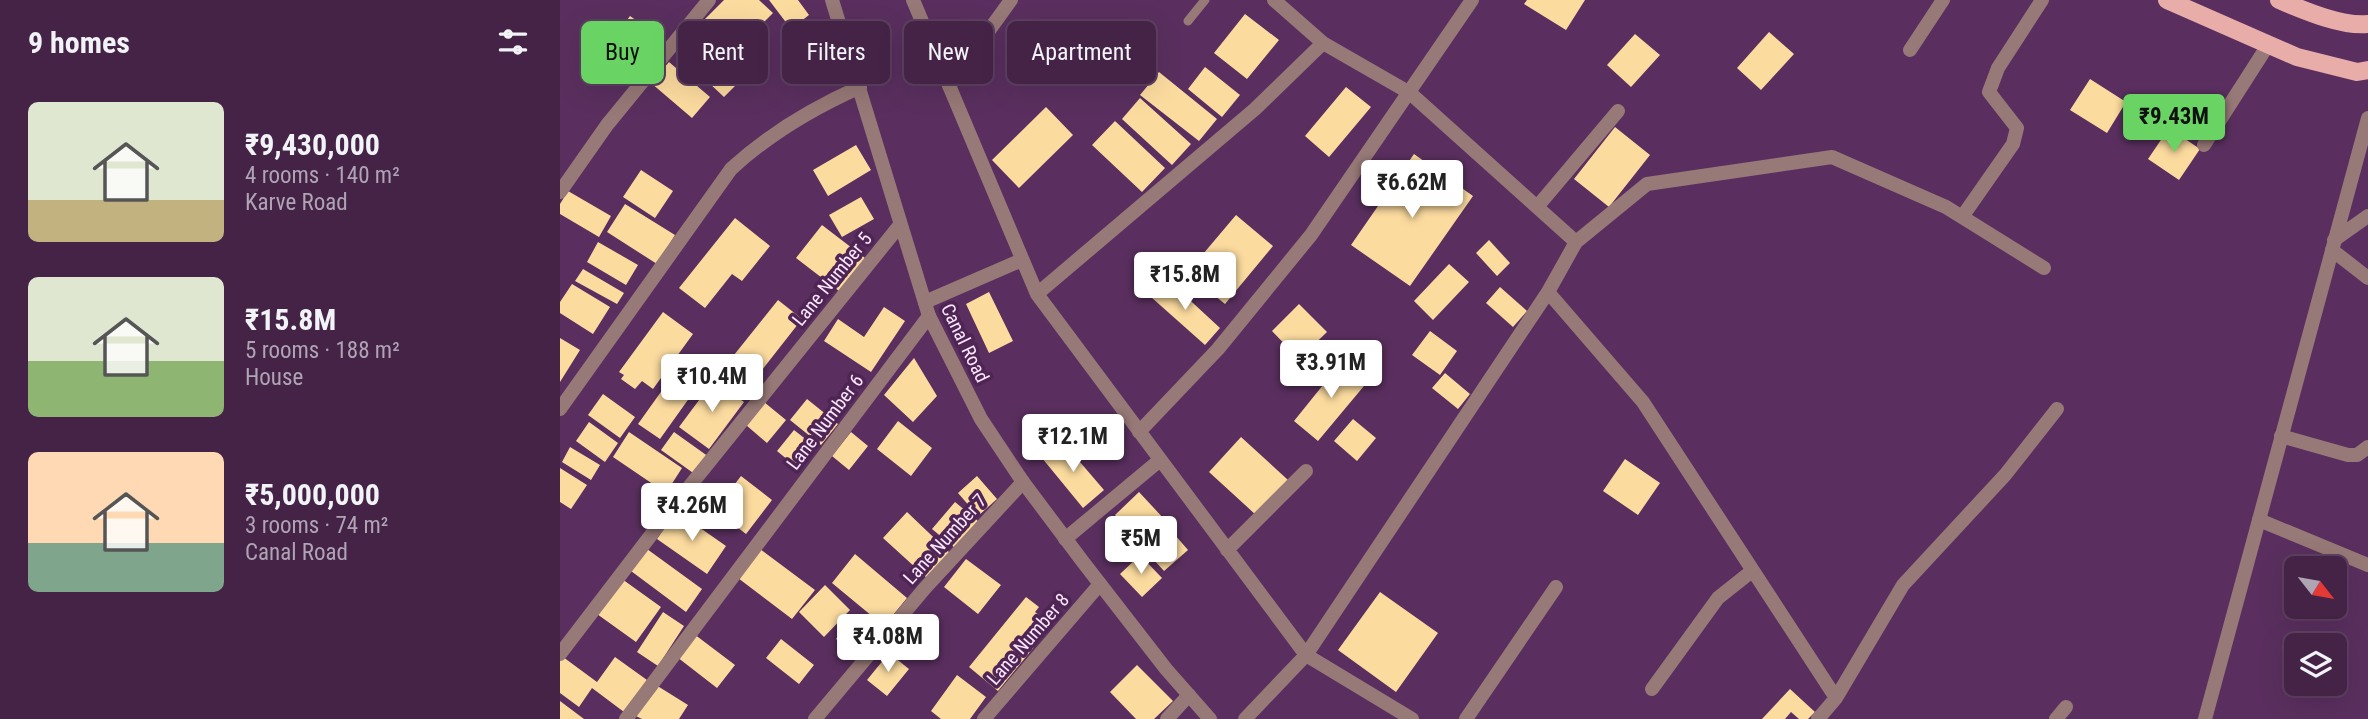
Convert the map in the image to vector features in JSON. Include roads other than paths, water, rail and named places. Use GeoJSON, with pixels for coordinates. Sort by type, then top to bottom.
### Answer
{"type":"FeatureCollection","features":[{"type":"Feature","properties":{"kind":"main road"},"geometry":{"type":"LineString","coordinates":[[2166,0],[2297,57],[2357,72],[2368,70]]}},
{"type":"Feature","properties":{"kind":"main road"},"geometry":{"type":"LineString","coordinates":[[2279,0],[2311,13],[2360,25],[2368,24]]}},
{"type":"Feature","properties":{"kind":"street"},"geometry":{"type":"LineString","coordinates":[[560,191],[607,125],[709,0]]}},
{"type":"Feature","properties":{"kind":"street","name":"Canal Road"},"geometry":{"type":"LineString","coordinates":[[832,0],[927,309],[981,419],[1065,539],[1210,719]]}},
{"type":"Feature","properties":{"kind":"street"},"geometry":{"type":"LineString","coordinates":[[913,0],[1037,294],[1306,655],[1412,719]]}},
{"type":"Feature","properties":{"kind":"street"},"geometry":{"type":"LineString","coordinates":[[949,86],[1011,0]]}},
{"type":"Feature","properties":{"kind":"street"},"geometry":{"type":"LineString","coordinates":[[1274,0],[1323,43],[1410,93],[1576,242]]}},
{"type":"Feature","properties":{"kind":"street"},"geometry":{"type":"LineString","coordinates":[[1139,432],[1218,349],[1311,235],[1472,0]]}},
{"type":"Feature","properties":{"kind":"street"},"geometry":{"type":"LineString","coordinates":[[1910,50],[1943,0]]}},
{"type":"Feature","properties":{"kind":"street"},"geometry":{"type":"LineString","coordinates":[[1962,217],[2012,144],[2017,128],[1989,92],[1997,68],[2042,0]]}},
{"type":"Feature","properties":{"kind":"street"},"geometry":{"type":"LineString","coordinates":[[1037,294],[1255,109],[1323,43]]}},
{"type":"Feature","properties":{"kind":"street"},"geometry":{"type":"LineString","coordinates":[[2204,145],[2268,45]]}},
{"type":"Feature","properties":{"kind":"street"},"geometry":{"type":"LineString","coordinates":[[560,409],[732,169],[749,152],[816,107],[860,87]]}},
{"type":"Feature","properties":{"kind":"street"},"geometry":{"type":"LineString","coordinates":[[1537,207],[1618,111]]}},
{"type":"Feature","properties":{"kind":"street"},"geometry":{"type":"LineString","coordinates":[[2205,719],[2368,118]]}},
{"type":"Feature","properties":{"kind":"street"},"geometry":{"type":"LineString","coordinates":[[1245,719],[1306,655],[1548,292],[1576,242],[1647,184],[1832,157],[1946,207],[2044,268]]}},
{"type":"Feature","properties":{"kind":"street"},"geometry":{"type":"LineString","coordinates":[[2333,245],[2368,216]]}},
{"type":"Feature","properties":{"kind":"street","name":"Lane Number 5"},"geometry":{"type":"LineString","coordinates":[[560,654],[664,518],[900,225]]}},
{"type":"Feature","properties":{"kind":"street"},"geometry":{"type":"LineString","coordinates":[[2333,245],[2368,278]]}},
{"type":"Feature","properties":{"kind":"street"},"geometry":{"type":"LineString","coordinates":[[927,309],[1022,260]]}},
{"type":"Feature","properties":{"kind":"street"},"geometry":{"type":"LineString","coordinates":[[1548,292],[1643,402],[1836,698]]}},
{"type":"Feature","properties":{"kind":"street","name":"Lane Number 6"},"geometry":{"type":"LineString","coordinates":[[626,719],[927,309]]}},
{"type":"Feature","properties":{"kind":"street"},"geometry":{"type":"LineString","coordinates":[[1818,719],[1836,698],[1903,586],[2006,475],[2057,409]]}},
{"type":"Feature","properties":{"kind":"street"},"geometry":{"type":"LineString","coordinates":[[2281,436],[2348,454],[2357,455],[2368,447]]}},
{"type":"Feature","properties":{"kind":"street"},"geometry":{"type":"LineString","coordinates":[[1065,539],[1160,460]]}},
{"type":"Feature","properties":{"kind":"street"},"geometry":{"type":"LineString","coordinates":[[1227,550],[1306,471]]}},
{"type":"Feature","properties":{"kind":"street","name":"Lane Number 7"},"geometry":{"type":"LineString","coordinates":[[815,719],[925,588],[1023,482]]}},
{"type":"Feature","properties":{"kind":"street"},"geometry":{"type":"LineString","coordinates":[[2259,520],[2368,565]]}},
{"type":"Feature","properties":{"kind":"street"},"geometry":{"type":"LineString","coordinates":[[1652,689],[1718,598],[1752,571]]}},
{"type":"Feature","properties":{"kind":"street","name":"Lane Number 8"},"geometry":{"type":"LineString","coordinates":[[984,719],[1100,584]]}},
{"type":"Feature","properties":{"kind":"street"},"geometry":{"type":"LineString","coordinates":[[1466,719],[1556,587]]}},
{"type":"Feature","properties":{"kind":"street"},"geometry":{"type":"LineString","coordinates":[[1167,719],[1189,695]]}},
{"type":"Feature","properties":{"kind":"street"},"geometry":{"type":"LineString","coordinates":[[2056,719],[2066,707]]}},
{"type":"Feature","properties":{"kind":"lane"},"geometry":{"type":"LineString","coordinates":[[1188,20],[1205,0]]}}]}
